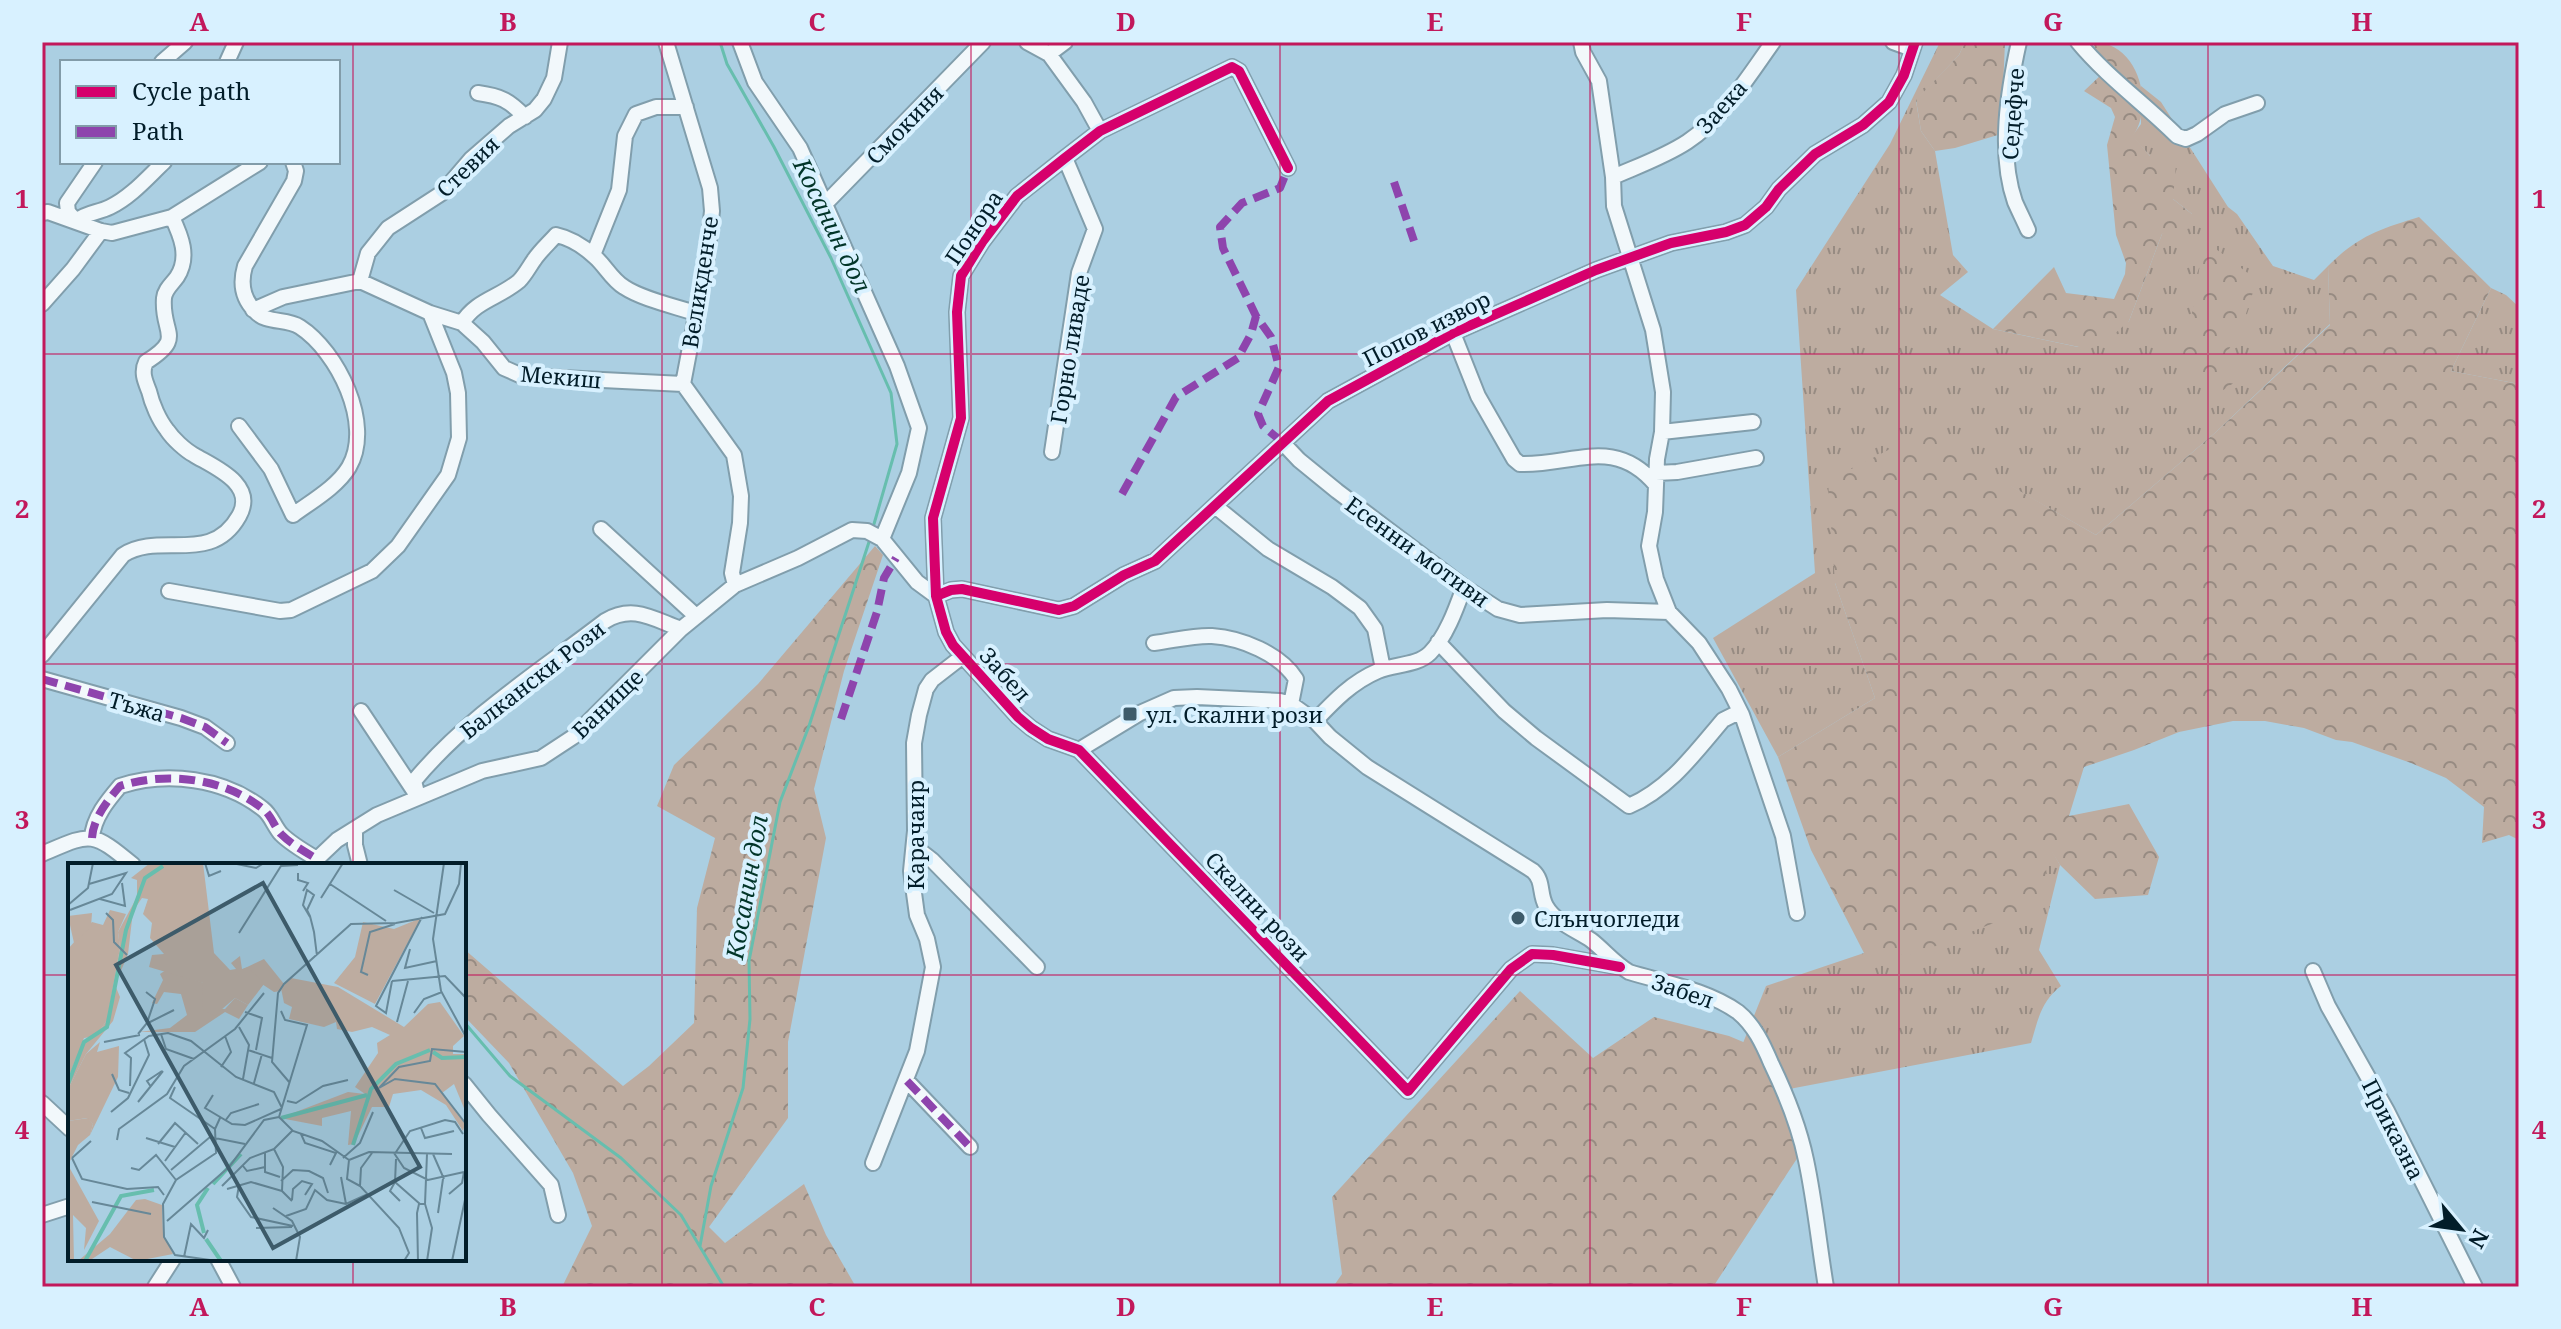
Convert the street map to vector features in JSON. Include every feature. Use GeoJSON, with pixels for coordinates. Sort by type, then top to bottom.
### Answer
{"type":"FeatureCollection","features":[{"type":"Feature","properties":{"kind":"street"},"geometry":{"type":"LineString","coordinates":[[164,60],[185,42]]}},
{"type":"Feature","properties":{"kind":"street","name":"Стевия"},"geometry":{"type":"LineString","coordinates":[[360,281],[368,253],[388,228],[442,193],[471,159],[509,126],[535,110],[550,89],[560,42]]}},
{"type":"Feature","properties":{"kind":"street","name":"Великденче"},"geometry":{"type":"LineString","coordinates":[[666,42],[710,188],[712,211],[707,258],[683,384]]}},
{"type":"Feature","properties":{"kind":"street"},"geometry":{"type":"LineString","coordinates":[[740,42],[755,82],[800,148],[897,366],[919,428],[909,473],[882,539],[917,582],[936,596]]}},
{"type":"Feature","properties":{"kind":"street","name":"Смокиня"},"geometry":{"type":"LineString","coordinates":[[824,205],[983,42]]}},
{"type":"Feature","properties":{"kind":"street"},"geometry":{"type":"LineString","coordinates":[[1027,42],[1049,54],[1084,102],[1100,131]]}},
{"type":"Feature","properties":{"kind":"street"},"geometry":{"type":"LineString","coordinates":[[1049,54],[1065,42]]}},
{"type":"Feature","properties":{"kind":"street","name":"Заека"},"geometry":{"type":"LineString","coordinates":[[1613,177],[1668,153],[1699,133],[1743,84],[1773,42]]}},
{"type":"Feature","properties":{"kind":"street"},"geometry":{"type":"LineString","coordinates":[[1893,42],[1913,46]]}},
{"type":"Feature","properties":{"kind":"street","name":"Седефче"},"geometry":{"type":"LineString","coordinates":[[2019,42],[2012,71],[2007,168],[2015,201],[2028,230]]}},
{"type":"Feature","properties":{"kind":"street"},"geometry":{"type":"LineString","coordinates":[[2078,42],[2094,62],[2177,136],[2186,139],[2225,114],[2257,103]]}},
{"type":"Feature","properties":{"kind":"street"},"geometry":{"type":"LineString","coordinates":[[1579,45],[1599,81],[1613,177],[1614,206],[1653,330],[1663,392],[1655,512],[1649,546],[1656,579],[1669,612],[1699,643],[1742,715],[1783,836],[1797,913]]}},
{"type":"Feature","properties":{"kind":"street","name":"Попов извор"},"geometry":{"type":"LineString","coordinates":[[936,596],[962,589],[1059,610],[1074,606],[1124,575],[1155,561],[1328,401],[1453,333],[1631,256],[1745,225],[1815,154],[1863,125],[1889,102],[1904,75],[1913,46]]}},
{"type":"Feature","properties":{"kind":"street","name":"Понора"},"geometry":{"type":"LineString","coordinates":[[936,596],[933,518],[961,418],[957,312],[961,276],[1017,196],[1100,131],[1235,67],[1288,168]]}},
{"type":"Feature","properties":{"kind":"street"},"geometry":{"type":"LineString","coordinates":[[478,93],[498,96],[525,117]]}},
{"type":"Feature","properties":{"kind":"street"},"geometry":{"type":"LineString","coordinates":[[593,255],[619,190],[625,136],[636,114],[656,107],[686,107]]}},
{"type":"Feature","properties":{"kind":"street","name":"Горно ливаде"},"geometry":{"type":"LineString","coordinates":[[1052,452],[1079,273],[1095,229],[1065,158]]}},
{"type":"Feature","properties":{"kind":"street"},"geometry":{"type":"LineString","coordinates":[[76,221],[68,212],[67,203],[94,164]]}},
{"type":"Feature","properties":{"kind":"street"},"geometry":{"type":"LineString","coordinates":[[76,221],[84,214],[110,207],[123,199],[162,164]]}},
{"type":"Feature","properties":{"kind":"street"},"geometry":{"type":"LineString","coordinates":[[42,213],[48,212],[112,233],[172,217],[257,164]]}},
{"type":"Feature","properties":{"kind":"street"},"geometry":{"type":"LineString","coordinates":[[239,426],[271,469],[293,515],[335,482],[350,464],[356,437],[354,403],[334,363],[315,340],[294,324],[263,318],[244,296],[242,277],[245,266],[294,181],[294,164]]}},
{"type":"Feature","properties":{"kind":"street"},"geometry":{"type":"LineString","coordinates":[[42,655],[123,555],[136,549],[212,542],[227,532],[242,510],[242,494],[229,474],[190,453],[166,430],[150,397],[143,373],[144,365],[165,349],[170,340],[164,296],[183,264],[184,249],[172,217]]}},
{"type":"Feature","properties":{"kind":"street"},"geometry":{"type":"LineString","coordinates":[[42,304],[101,231]]}},
{"type":"Feature","properties":{"kind":"street"},"geometry":{"type":"LineString","coordinates":[[462,323],[469,312],[488,297],[503,293],[522,279],[556,235],[571,239],[593,255],[612,278],[627,289],[695,313]]}},
{"type":"Feature","properties":{"kind":"street"},"geometry":{"type":"LineString","coordinates":[[253,310],[283,297],[360,281]]}},
{"type":"Feature","properties":{"kind":"street","name":"Мекиш"},"geometry":{"type":"LineString","coordinates":[[360,281],[430,313],[462,323],[504,368],[522,376],[683,384]]}},
{"type":"Feature","properties":{"kind":"street"},"geometry":{"type":"LineString","coordinates":[[169,591],[280,611],[291,610],[372,571],[386,559],[448,475],[459,438],[458,393],[454,373],[430,313]]}},
{"type":"Feature","properties":{"kind":"street"},"geometry":{"type":"LineString","coordinates":[[1453,333],[1478,396],[1514,459],[1520,464],[1610,456],[1629,461],[1656,479]]}},
{"type":"Feature","properties":{"kind":"street"},"geometry":{"type":"LineString","coordinates":[[683,384],[734,455],[741,496],[732,573],[735,585]]}},
{"type":"Feature","properties":{"kind":"street"},"geometry":{"type":"LineString","coordinates":[[1662,432],[1753,422]]}},
{"type":"Feature","properties":{"kind":"street","name":"Есенни мотиви"},"geometry":{"type":"LineString","coordinates":[[1282,442],[1337,491],[1498,609],[1520,615],[1607,610],[1669,612]]}},
{"type":"Feature","properties":{"kind":"street"},"geometry":{"type":"LineString","coordinates":[[1656,479],[1677,472],[1756,458]]}},
{"type":"Feature","properties":{"kind":"street"},"geometry":{"type":"LineString","coordinates":[[1215,506],[1268,549],[1332,587],[1360,608],[1375,629],[1383,669]]}},
{"type":"Feature","properties":{"kind":"street"},"geometry":{"type":"LineString","coordinates":[[601,529],[696,616]]}},
{"type":"Feature","properties":{"kind":"street","name":"Банище"},"geometry":{"type":"LineString","coordinates":[[316,862],[337,840],[377,815],[482,771],[541,758],[557,748],[597,715],[681,629],[735,585],[852,530],[867,531],[882,539]]}},
{"type":"Feature","properties":{"kind":"street"},"geometry":{"type":"LineString","coordinates":[[1315,721],[1338,696],[1363,677],[1421,660],[1430,653],[1464,587]]}},
{"type":"Feature","properties":{"kind":"street","name":"Забел"},"geometry":{"type":"LineString","coordinates":[[936,596],[946,632],[963,656],[1018,717],[1048,739],[1079,750],[1140,713],[1174,698],[1269,700],[1291,704],[1367,767],[1533,871],[1540,880],[1546,907],[1562,922],[1593,942],[1620,967],[1719,1001],[1740,1014],[1757,1033],[1793,1113],[1806,1158],[1826,1287]]}},
{"type":"Feature","properties":{"kind":"street","name":"Балкански Рози"},"geometry":{"type":"LineString","coordinates":[[418,797],[414,781],[432,759],[509,693],[605,621],[617,614],[631,612],[681,629]]}},
{"type":"Feature","properties":{"kind":"street"},"geometry":{"type":"LineString","coordinates":[[1154,643],[1212,636],[1260,650],[1283,664],[1296,679],[1291,704]]}},
{"type":"Feature","properties":{"kind":"street"},"geometry":{"type":"LineString","coordinates":[[1438,642],[1504,711],[1629,806],[1643,800],[1675,776],[1723,720],[1742,715]]}},
{"type":"Feature","properties":{"kind":"street","name":"Карачаир"},"geometry":{"type":"LineString","coordinates":[[873,1163],[917,1051],[933,967],[927,939],[917,915],[911,871],[914,846],[914,743],[926,689],[932,680],[963,656]]}},
{"type":"Feature","properties":{"kind":"street","name":"Тъжа"},"geometry":{"type":"LineString","coordinates":[[42,679],[181,718],[205,727],[227,743]]}},
{"type":"Feature","properties":{"kind":"street"},"geometry":{"type":"LineString","coordinates":[[361,711],[418,797]]}},
{"type":"Feature","properties":{"kind":"street","name":"Скални рози"},"geometry":{"type":"LineString","coordinates":[[1079,750],[1408,1091],[1511,969],[1532,954],[1620,967]]}},
{"type":"Feature","properties":{"kind":"street"},"geometry":{"type":"LineString","coordinates":[[92,838],[99,815],[120,786],[160,778],[195,780],[230,788],[265,810],[282,834],[316,862]]}},
{"type":"Feature","properties":{"kind":"street"},"geometry":{"type":"LineString","coordinates":[[355,829],[360,863]]}},
{"type":"Feature","properties":{"kind":"street"},"geometry":{"type":"LineString","coordinates":[[42,854],[75,840],[92,838],[104,841],[131,863]]}},
{"type":"Feature","properties":{"kind":"street"},"geometry":{"type":"LineString","coordinates":[[914,846],[932,860],[1037,967]]}},
{"type":"Feature","properties":{"kind":"street","name":"Приказна"},"geometry":{"type":"LineString","coordinates":[[2313,971],[2328,1006],[2387,1111],[2475,1287]]}},
{"type":"Feature","properties":{"kind":"street"},"geometry":{"type":"LineString","coordinates":[[907,1081],[970,1147]]}},
{"type":"Feature","properties":{"kind":"street"},"geometry":{"type":"LineString","coordinates":[[466,1086],[551,1185],[558,1215]]}},
{"type":"Feature","properties":{"kind":"street"},"geometry":{"type":"LineString","coordinates":[[42,1103],[68,1127]]}},
{"type":"Feature","properties":{"kind":"street"},"geometry":{"type":"LineString","coordinates":[[42,1215],[68,1207]]}},
{"type":"Feature","properties":{"kind":"street"},"geometry":{"type":"LineString","coordinates":[[155,1287],[172,1261]]}},
{"type":"Feature","properties":{"kind":"street"},"geometry":{"type":"LineString","coordinates":[[219,1261],[233,1287]]}},
{"type":"Feature","properties":{"kind":"green space"},"geometry":{"type":"Polygon","coordinates":[[[1940,42],[1965,42],[1959,55],[1916,101],[1921,131],[1935,151],[1953,255],[1968,272],[1940,295],[1993,329],[2078,347],[2129,321],[2162,234],[2192,214],[2173,199],[2169,156],[2150,156],[2132,136],[2141,124],[2141,86],[2161,102],[2228,207],[2237,214],[2273,266],[2314,280],[2328,266],[2330,324],[2216,432],[2096,535],[2010,486],[1835,583],[1875,698],[1778,757],[1713,638],[1815,573],[1796,290],[1890,144],[1940,42]]]}},
{"type":"Feature","properties":{"kind":"green space"},"geometry":{"type":"Polygon","coordinates":[[[1965,42],[2005,42],[2001,134],[1935,151],[1921,131],[1916,100],[1959,55],[1965,42]]]}},
{"type":"Feature","properties":{"kind":"green space"},"geometry":{"type":"Polygon","coordinates":[[[2093,42],[2109,45],[2131,63],[2142,92],[2139,123],[2133,136],[2150,156],[2169,156],[2176,164],[2173,199],[2192,214],[2192,228],[2162,234],[2129,321],[2111,337],[2079,347],[1993,329],[2054,267],[2066,293],[2114,299],[2125,274],[2126,263],[2116,235],[2107,145],[2115,117],[2111,108],[2084,91],[2103,73],[2093,42]]]}},
{"type":"Feature","properties":{"kind":"green space"},"geometry":{"type":"Polygon","coordinates":[[[2419,217],[2491,288],[2451,371],[2519,384],[2519,840],[2509,835],[2482,843],[2484,807],[2446,778],[2411,763],[2304,728],[2265,721],[2233,721],[2179,732],[2084,767],[2069,816],[2129,804],[2159,857],[2148,895],[2095,899],[2060,865],[2048,846],[2044,903],[1913,955],[1864,953],[1811,850],[1778,757],[1875,698],[1835,583],[1828,481],[1927,430],[2011,486],[2096,535],[2216,432],[2330,325],[2328,266],[2349,247],[2370,235],[2419,217]]]}},
{"type":"Feature","properties":{"kind":"green space"},"geometry":{"type":"Polygon","coordinates":[[[2204,240],[2257,280],[2240,332],[2229,349],[2241,378],[2213,397],[2183,364],[2153,359],[2180,340],[2191,319],[2204,240]]]}},
{"type":"Feature","properties":{"kind":"green space"},"geometry":{"type":"Polygon","coordinates":[[[2491,288],[2506,295],[2519,307],[2519,384],[2451,371],[2491,288]]]}},
{"type":"Feature","properties":{"kind":"green space"},"geometry":{"type":"Polygon","coordinates":[[[875,546],[883,555],[844,671],[814,789],[826,838],[788,1042],[788,1118],[709,1227],[725,1243],[804,1184],[826,1235],[856,1287],[562,1287],[592,1226],[573,1173],[509,1063],[466,1018],[466,951],[623,1086],[649,1066],[694,1023],[697,908],[715,838],[657,806],[674,765],[758,684],[875,546]]]}},
{"type":"Feature","properties":{"kind":"green space"},"geometry":{"type":"Polygon","coordinates":[[[2048,844],[2060,865],[2039,950],[2061,986],[2045,1005],[2031,1043],[1784,1090],[1743,1043],[1766,986],[1864,953],[2048,844]]]}},
{"type":"Feature","properties":{"kind":"green space"},"geometry":{"type":"Polygon","coordinates":[[[1520,991],[1593,1058],[1654,1017],[1729,1036],[1767,1052],[1798,1157],[1713,1287],[1333,1287],[1342,1274],[1332,1197],[1520,991]]]}},
{"type":"Feature","properties":{"kind":"waterway","name":"Косанин дол"},"geometry":{"type":"LineString","coordinates":[[720,42],[727,64],[831,258],[891,393],[897,444],[874,524]]}},
{"type":"Feature","properties":{"kind":"waterway","name":"Косанин дол"},"geometry":{"type":"LineString","coordinates":[[700,1246],[711,1186],[743,1088],[750,1019],[749,961],[780,802],[809,726],[869,542]]}},
{"type":"Feature","properties":{"kind":"waterway"},"geometry":{"type":"LineString","coordinates":[[466,1024],[510,1076],[621,1158],[681,1215],[724,1287]]}},
{"type":"Feature","properties":{"kind":"marked path"},"geometry":{"type":"LineString","coordinates":[[1282,442],[1263,426],[1258,414],[1279,367],[1271,337],[1256,316],[1223,248],[1220,227],[1242,203],[1280,188],[1288,168]]}},
{"type":"Feature","properties":{"kind":"marked path"},"geometry":{"type":"LineString","coordinates":[[1394,182],[1414,241]]}},
{"type":"Feature","properties":{"kind":"marked path"},"geometry":{"type":"LineString","coordinates":[[1122,494],[1176,397],[1238,358],[1251,334],[1256,316]]}},
{"type":"Feature","properties":{"kind":"marked path"},"geometry":{"type":"LineString","coordinates":[[841,719],[877,612],[884,578],[896,558]]}},
{"type":"Feature","properties":{"kind":"marked path"},"geometry":{"type":"LineString","coordinates":[[42,679],[181,718],[205,727],[227,743]]}},
{"type":"Feature","properties":{"kind":"marked path"},"geometry":{"type":"LineString","coordinates":[[92,838],[98,816],[120,786],[157,779],[194,780],[248,798],[266,811],[285,838],[317,859]]}},
{"type":"Feature","properties":{"kind":"marked path"},"geometry":{"type":"LineString","coordinates":[[907,1081],[970,1147]]}},
{"type":"Feature","properties":{"kind":"cycle path"},"geometry":{"type":"LineString","coordinates":[[936,596],[962,589],[1059,610],[1074,606],[1124,575],[1155,561],[1328,401],[1453,333],[1596,270],[1671,243],[1745,225],[1815,154],[1863,125],[1889,102],[1904,75],[1915,42]]}},
{"type":"Feature","properties":{"kind":"cycle path"},"geometry":{"type":"LineString","coordinates":[[1288,168],[1239,71],[1232,67],[1100,131],[1017,196],[982,242],[961,276],[957,312],[961,418],[933,518],[936,596],[946,632],[953,645],[1018,717],[1048,739],[1079,750],[1408,1091],[1511,969],[1532,954],[1620,967]]}},
{"type":"Feature","properties":{"kind":"place","name":"ул. Скални рози"},"geometry":{"type":"Point","coordinates":[1130,714]}},
{"type":"Feature","properties":{"kind":"place","name":"Слънчогледи"},"geometry":{"type":"Point","coordinates":[1518,918]}}]}
